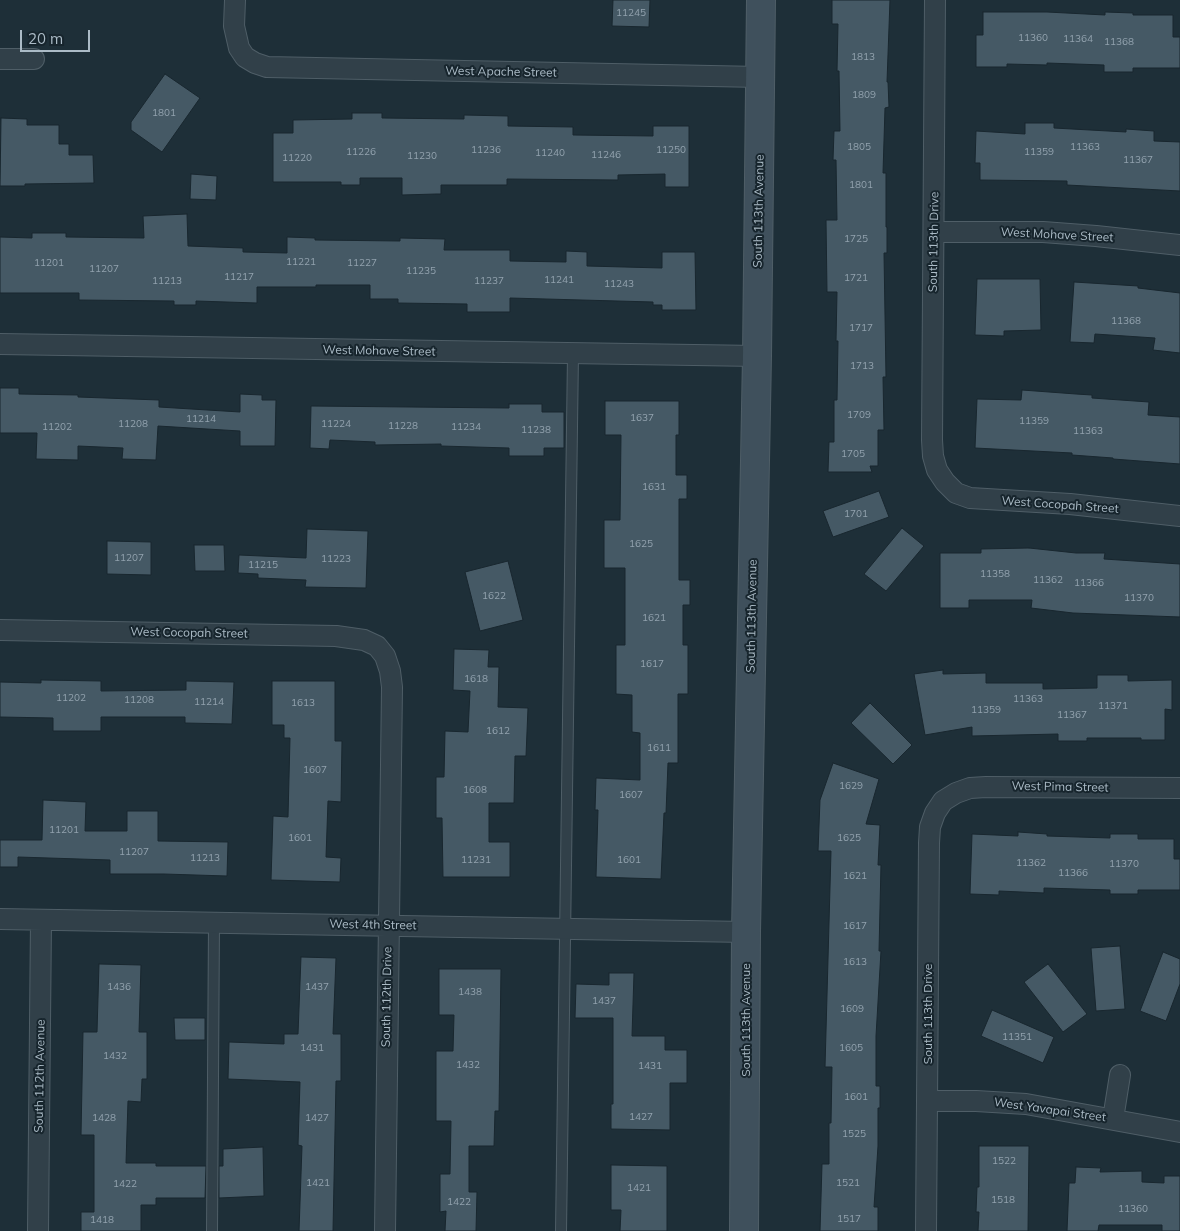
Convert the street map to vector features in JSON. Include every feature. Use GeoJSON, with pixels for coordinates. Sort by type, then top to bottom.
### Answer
{"type":"FeatureCollection","features":[{"type":"Feature","properties":{"kind":"street","name":"West Apache Street"},"geometry":{"type":"LineString","coordinates":[[235,0],[234,26],[239,48],[245,57],[255,63],[280,68],[760,77]]}},
{"type":"Feature","properties":{"kind":"street","name":"South 113th Avenue"},"geometry":{"type":"LineString","coordinates":[[744,1231],[746,932],[757,356],[760,0]]}},
{"type":"Feature","properties":{"kind":"street","name":"South 113th Drive"},"geometry":{"type":"LineString","coordinates":[[935,0],[932,440],[933,456],[937,470],[945,482]]}},
{"type":"Feature","properties":{"kind":"street"},"geometry":{"type":"LineString","coordinates":[[0,59],[34,59]]}},
{"type":"Feature","properties":{"kind":"street","name":"West Mohave Street"},"geometry":{"type":"LineString","coordinates":[[934,232],[1043,232],[1180,245]]}},
{"type":"Feature","properties":{"kind":"street","name":"West Mohave Street"},"geometry":{"type":"LineString","coordinates":[[0,344],[757,356]]}},
{"type":"Feature","properties":{"kind":"street","name":"West Cocopah Street"},"geometry":{"type":"LineString","coordinates":[[945,482],[956,493],[970,498],[1070,504],[1180,516]]}},
{"type":"Feature","properties":{"kind":"street","name":"West Cocopah Street"},"geometry":{"type":"LineString","coordinates":[[0,630],[336,636],[364,640],[377,646]]}},
{"type":"Feature","properties":{"kind":"street","name":"South 112th Drive"},"geometry":{"type":"LineString","coordinates":[[377,646],[385,656],[388,664],[392,687],[385,1231]]}},
{"type":"Feature","properties":{"kind":"street","name":"West Pima Street"},"geometry":{"type":"LineString","coordinates":[[943,801],[956,793],[970,788],[986,787],[1180,788]]}},
{"type":"Feature","properties":{"kind":"street","name":"South 113th Drive"},"geometry":{"type":"LineString","coordinates":[[926,1231],[929,843],[930,827],[935,813],[943,801]]}},
{"type":"Feature","properties":{"kind":"street","name":"West 4th Street"},"geometry":{"type":"LineString","coordinates":[[0,919],[746,932]]}},
{"type":"Feature","properties":{"kind":"street","name":"South 112th Avenue"},"geometry":{"type":"LineString","coordinates":[[38,1231],[41,920]]}},
{"type":"Feature","properties":{"kind":"street","name":"West Yavapai Street"},"geometry":{"type":"LineString","coordinates":[[1113,1119],[1120,1075]]}},
{"type":"Feature","properties":{"kind":"street","name":"West Yavapai Street"},"geometry":{"type":"LineString","coordinates":[[927,1101],[1026,1104],[1180,1132]]}},
{"type":"Feature","properties":{"kind":"lane"},"geometry":{"type":"LineString","coordinates":[[561,1231],[573,354]]}},
{"type":"Feature","properties":{"kind":"lane"},"geometry":{"type":"LineString","coordinates":[[212,1231],[214,923]]}},
{"type":"Feature","properties":{"kind":"building"},"geometry":{"type":"Polygon","coordinates":[[[613,0],[650,0],[649,27],[612,26],[613,0]]]}},
{"type":"Feature","properties":{"kind":"building"},"geometry":{"type":"Polygon","coordinates":[[[832,0],[890,0],[887,82],[889,107],[885,108],[883,173],[886,173],[887,227],[887,253],[884,253],[886,377],[883,377],[884,430],[878,430],[878,466],[870,466],[872,472],[828,472],[829,442],[834,442],[834,400],[837,400],[838,341],[836,341],[837,292],[827,292],[826,220],[837,220],[836,160],[833,160],[834,131],[840,131],[839,71],[837,71],[838,24],[832,24],[832,0]]]}},
{"type":"Feature","properties":{"kind":"building"},"geometry":{"type":"Polygon","coordinates":[[[983,12],[1047,12],[1105,15],[1105,12],[1133,13],[1133,15],[1173,15],[1173,37],[1180,37],[1180,68],[1133,68],[1133,72],[1104,72],[1104,65],[1047,63],[1047,65],[1007,64],[1007,67],[976,67],[976,35],[983,35],[983,12]]]}},
{"type":"Feature","properties":{"kind":"building"},"geometry":{"type":"Polygon","coordinates":[[[165,74],[200,98],[162,152],[131,130],[131,122],[165,74]]]}},
{"type":"Feature","properties":{"kind":"building"},"geometry":{"type":"Polygon","coordinates":[[[352,113],[382,113],[382,118],[464,119],[464,115],[508,116],[508,126],[573,127],[573,135],[653,136],[653,126],[689,126],[689,187],[665,187],[665,174],[618,175],[618,180],[507,179],[507,185],[441,185],[441,194],[402,195],[402,178],[360,178],[360,185],[341,185],[341,182],[273,182],[273,133],[293,133],[293,120],[352,119],[352,113]]]}},
{"type":"Feature","properties":{"kind":"building"},"geometry":{"type":"Polygon","coordinates":[[[1,118],[27,119],[27,125],[59,125],[59,144],[69,144],[69,155],[93,155],[94,183],[0,186],[1,118]]]}},
{"type":"Feature","properties":{"kind":"building"},"geometry":{"type":"Polygon","coordinates":[[[1025,123],[1054,123],[1054,128],[1126,132],[1126,129],[1154,131],[1154,141],[1180,142],[1180,191],[1067,185],[1067,181],[980,180],[980,163],[975,163],[976,131],[1025,134],[1025,123]]]}},
{"type":"Feature","properties":{"kind":"building"},"geometry":{"type":"Polygon","coordinates":[[[191,174],[217,176],[216,200],[190,199],[191,174]]]}},
{"type":"Feature","properties":{"kind":"building"},"geometry":{"type":"Polygon","coordinates":[[[187,214],[188,246],[243,248],[243,252],[287,253],[287,237],[315,238],[315,240],[400,241],[400,238],[445,239],[444,250],[510,250],[510,261],[566,262],[566,251],[587,252],[587,266],[662,268],[662,252],[695,252],[696,310],[662,310],[662,305],[653,305],[653,302],[510,298],[510,312],[467,312],[467,304],[398,303],[398,299],[370,299],[370,285],[257,287],[257,303],[196,301],[196,305],[174,305],[174,301],[79,300],[79,293],[0,293],[0,237],[32,238],[32,233],[66,233],[66,237],[144,238],[143,216],[187,214]]]}},
{"type":"Feature","properties":{"kind":"building"},"geometry":{"type":"Polygon","coordinates":[[[977,279],[1040,279],[1041,330],[1004,331],[1004,336],[975,335],[977,279]]]}},
{"type":"Feature","properties":{"kind":"building"},"geometry":{"type":"Polygon","coordinates":[[[1074,282],[1138,286],[1138,288],[1180,293],[1180,353],[1153,350],[1155,338],[1095,334],[1094,343],[1070,342],[1074,282]]]}},
{"type":"Feature","properties":{"kind":"building"},"geometry":{"type":"Polygon","coordinates":[[[0,388],[19,388],[19,394],[78,395],[78,397],[159,400],[159,407],[240,412],[240,394],[262,395],[262,400],[276,400],[275,446],[240,446],[240,431],[158,426],[156,460],[122,459],[123,448],[78,446],[78,460],[36,459],[37,433],[0,433],[0,388]]]}},
{"type":"Feature","properties":{"kind":"building"},"geometry":{"type":"Polygon","coordinates":[[[1022,390],[1092,395],[1092,398],[1149,402],[1148,415],[1180,417],[1180,464],[1072,455],[1072,453],[975,448],[977,399],[1021,400],[1022,390]]]}},
{"type":"Feature","properties":{"kind":"building"},"geometry":{"type":"Polygon","coordinates":[[[605,401],[679,401],[679,435],[676,435],[676,475],[687,475],[687,499],[679,499],[679,580],[690,580],[690,605],[683,605],[683,645],[688,645],[688,694],[678,694],[678,763],[668,763],[661,879],[596,877],[598,810],[595,810],[596,778],[640,780],[640,733],[632,732],[632,695],[616,694],[616,645],[625,645],[625,568],[604,568],[604,520],[620,520],[621,435],[605,435],[605,401]]]}},
{"type":"Feature","properties":{"kind":"building"},"geometry":{"type":"Polygon","coordinates":[[[509,404],[542,404],[542,412],[564,412],[564,448],[544,448],[544,456],[509,456],[509,448],[441,446],[441,444],[375,445],[375,442],[330,440],[329,449],[310,448],[311,406],[509,408],[509,404]]]}},
{"type":"Feature","properties":{"kind":"building"},"geometry":{"type":"Polygon","coordinates":[[[879,491],[889,517],[833,537],[823,511],[879,491]]]}},
{"type":"Feature","properties":{"kind":"building"},"geometry":{"type":"Polygon","coordinates":[[[902,528],[924,546],[886,591],[864,574],[902,528]]]}},
{"type":"Feature","properties":{"kind":"building"},"geometry":{"type":"Polygon","coordinates":[[[307,529],[368,531],[366,588],[305,587],[306,580],[258,578],[258,574],[238,573],[239,555],[306,558],[307,529]]]}},
{"type":"Feature","properties":{"kind":"building"},"geometry":{"type":"Polygon","coordinates":[[[107,541],[151,542],[151,575],[107,574],[107,541]]]}},
{"type":"Feature","properties":{"kind":"building"},"geometry":{"type":"Polygon","coordinates":[[[194,545],[224,545],[225,571],[195,571],[194,545]]]}},
{"type":"Feature","properties":{"kind":"building"},"geometry":{"type":"Polygon","coordinates":[[[1029,548],[1076,553],[1105,553],[1104,559],[1180,564],[1180,617],[1073,613],[1031,608],[1032,600],[969,600],[969,608],[940,608],[940,553],[981,553],[981,549],[1029,548]]]}},
{"type":"Feature","properties":{"kind":"building"},"geometry":{"type":"Polygon","coordinates":[[[508,561],[523,620],[480,631],[465,572],[508,561]]]}},
{"type":"Feature","properties":{"kind":"building"},"geometry":{"type":"Polygon","coordinates":[[[454,649],[489,650],[488,667],[499,667],[498,707],[528,708],[526,756],[515,756],[514,803],[489,803],[489,842],[510,842],[510,877],[443,877],[442,818],[436,818],[436,777],[444,777],[445,731],[468,732],[470,691],[453,690],[454,649]]]}},
{"type":"Feature","properties":{"kind":"building"},"geometry":{"type":"Polygon","coordinates":[[[943,670],[943,674],[986,673],[986,683],[1043,683],[1043,689],[1097,688],[1097,675],[1128,675],[1128,681],[1172,680],[1172,710],[1165,709],[1165,740],[1087,738],[1087,741],[1058,741],[1058,734],[972,736],[972,727],[925,735],[914,674],[943,670]]]}},
{"type":"Feature","properties":{"kind":"building"},"geometry":{"type":"Polygon","coordinates":[[[41,680],[101,681],[101,691],[186,690],[186,681],[234,682],[232,724],[185,723],[185,717],[101,717],[101,731],[53,731],[53,718],[0,717],[0,682],[41,683],[41,680]]]}},
{"type":"Feature","properties":{"kind":"building"},"geometry":{"type":"Polygon","coordinates":[[[272,681],[335,681],[335,741],[342,741],[341,802],[328,801],[326,857],[341,858],[340,882],[271,880],[273,816],[288,817],[290,738],[284,738],[284,725],[272,725],[272,681]]]}},
{"type":"Feature","properties":{"kind":"building"},"geometry":{"type":"Polygon","coordinates":[[[870,703],[912,745],[893,764],[851,723],[870,703]]]}},
{"type":"Feature","properties":{"kind":"building"},"geometry":{"type":"Polygon","coordinates":[[[833,763],[879,779],[866,824],[880,825],[878,865],[881,865],[879,951],[881,951],[876,1036],[876,1086],[880,1086],[880,1108],[878,1108],[878,1146],[874,1207],[878,1207],[878,1231],[820,1231],[822,1164],[829,1164],[829,1123],[831,1123],[832,1067],[825,1067],[831,851],[818,851],[820,800],[833,763]]]}},
{"type":"Feature","properties":{"kind":"building"},"geometry":{"type":"Polygon","coordinates":[[[43,800],[86,802],[85,831],[127,831],[127,811],[158,811],[158,841],[228,842],[227,876],[110,874],[110,860],[18,857],[18,867],[0,867],[0,840],[42,840],[43,800]]]}},
{"type":"Feature","properties":{"kind":"building"},"geometry":{"type":"Polygon","coordinates":[[[1018,832],[1047,834],[1047,836],[1110,838],[1110,834],[1138,834],[1138,839],[1174,839],[1174,859],[1180,859],[1180,890],[1138,890],[1138,894],[1110,894],[1110,890],[1044,888],[1044,893],[999,891],[999,895],[970,894],[972,834],[1018,836],[1018,832]]]}},
{"type":"Feature","properties":{"kind":"building"},"geometry":{"type":"Polygon","coordinates":[[[1120,946],[1125,1009],[1096,1011],[1091,948],[1120,946]]]}},
{"type":"Feature","properties":{"kind":"building"},"geometry":{"type":"Polygon","coordinates":[[[1163,952],[1180,959],[1180,984],[1166,1021],[1140,1011],[1163,952]]]}},
{"type":"Feature","properties":{"kind":"building"},"geometry":{"type":"Polygon","coordinates":[[[301,957],[336,958],[333,1034],[341,1034],[341,1081],[336,1081],[333,1231],[299,1231],[302,1146],[298,1145],[300,1082],[228,1079],[229,1042],[284,1044],[284,1034],[298,1034],[301,957]]]}},
{"type":"Feature","properties":{"kind":"building"},"geometry":{"type":"Polygon","coordinates":[[[99,964],[141,965],[139,1032],[147,1032],[147,1079],[142,1079],[141,1102],[128,1101],[126,1163],[156,1163],[156,1166],[206,1166],[205,1198],[156,1198],[156,1205],[141,1205],[141,1231],[81,1231],[81,1212],[94,1212],[94,1135],[81,1135],[83,1032],[97,1032],[99,964]]]}},
{"type":"Feature","properties":{"kind":"building"},"geometry":{"type":"Polygon","coordinates":[[[1048,964],[1087,1014],[1063,1032],[1024,982],[1048,964]]]}},
{"type":"Feature","properties":{"kind":"building"},"geometry":{"type":"Polygon","coordinates":[[[439,969],[501,969],[499,1111],[495,1111],[494,1146],[469,1146],[469,1192],[477,1192],[476,1231],[445,1231],[446,1211],[440,1212],[440,1174],[450,1174],[451,1121],[436,1121],[436,1051],[453,1051],[454,1015],[439,1015],[439,969]]]}},
{"type":"Feature","properties":{"kind":"building"},"geometry":{"type":"Polygon","coordinates":[[[609,973],[634,973],[632,1036],[665,1036],[665,1050],[687,1050],[687,1083],[670,1083],[670,1130],[611,1129],[611,1104],[613,1104],[613,1018],[575,1018],[576,984],[609,985],[609,973]]]}},
{"type":"Feature","properties":{"kind":"building"},"geometry":{"type":"Polygon","coordinates":[[[992,1010],[1054,1037],[1043,1063],[981,1036],[992,1010]]]}},
{"type":"Feature","properties":{"kind":"building"},"geometry":{"type":"Polygon","coordinates":[[[174,1018],[205,1018],[205,1040],[175,1040],[174,1018]]]}},
{"type":"Feature","properties":{"kind":"building"},"geometry":{"type":"Polygon","coordinates":[[[979,1146],[1029,1146],[1028,1231],[978,1231],[979,1212],[976,1212],[977,1187],[979,1187],[979,1146]]]}},
{"type":"Feature","properties":{"kind":"building"},"geometry":{"type":"Polygon","coordinates":[[[263,1147],[264,1196],[219,1198],[219,1166],[223,1166],[223,1149],[263,1147]]]}},
{"type":"Feature","properties":{"kind":"building"},"geometry":{"type":"Polygon","coordinates":[[[611,1165],[667,1166],[667,1231],[620,1231],[621,1210],[611,1210],[611,1165]]]}},
{"type":"Feature","properties":{"kind":"building"},"geometry":{"type":"Polygon","coordinates":[[[1076,1167],[1101,1168],[1100,1172],[1142,1171],[1142,1182],[1164,1183],[1164,1176],[1180,1176],[1180,1231],[1162,1231],[1162,1225],[1099,1225],[1098,1231],[1067,1231],[1069,1183],[1075,1183],[1076,1167]]]}}]}
